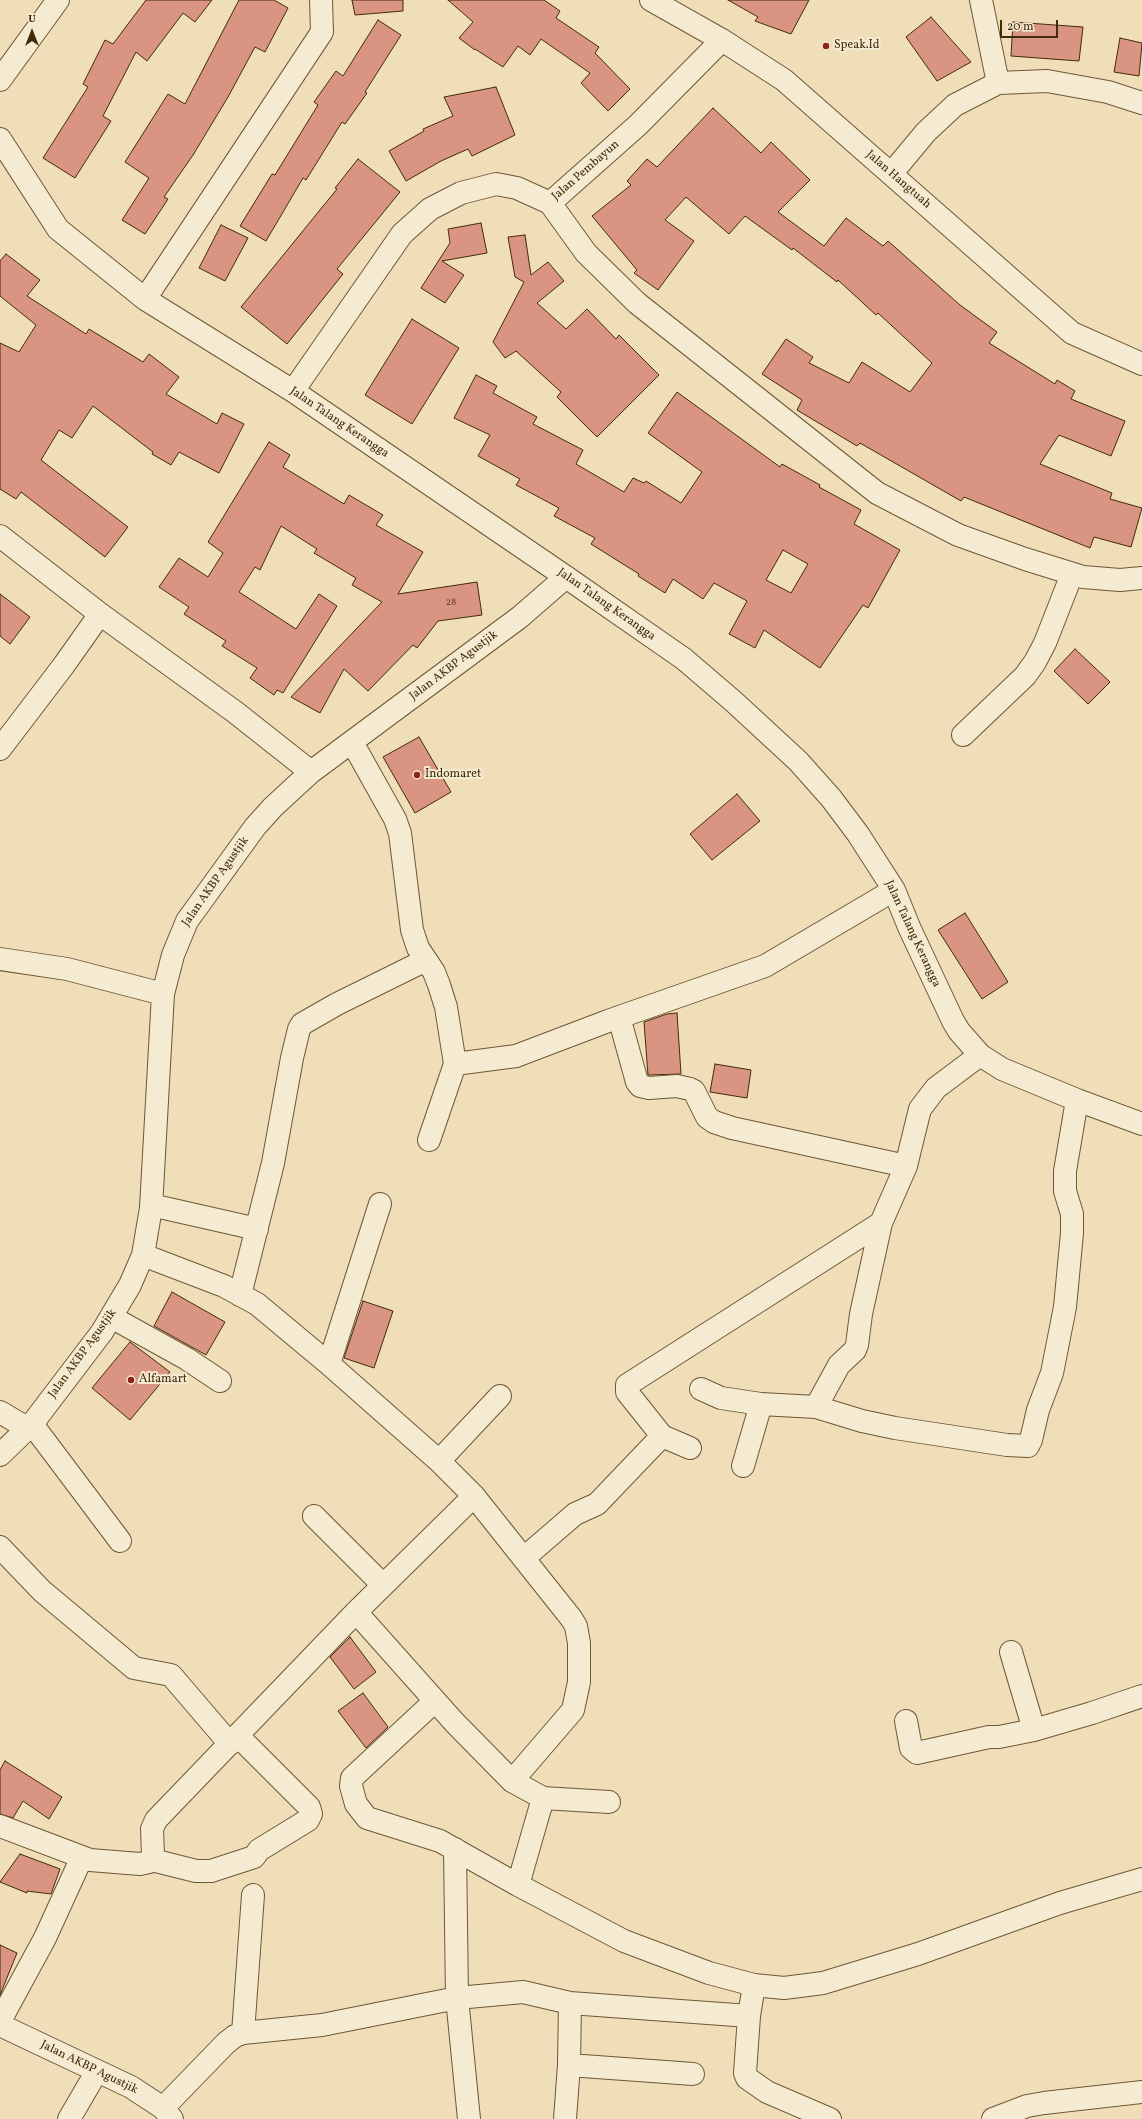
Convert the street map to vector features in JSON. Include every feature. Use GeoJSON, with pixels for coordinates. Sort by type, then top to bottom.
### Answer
{"type":"FeatureCollection","features":[{"type":"Feature","properties":{"kind":"street"},"geometry":{"type":"LineString","coordinates":[[0,80],[58,0]]}},
{"type":"Feature","properties":{"kind":"street"},"geometry":{"type":"LineString","coordinates":[[145,299],[322,32],[321,0]]}},
{"type":"Feature","properties":{"kind":"street","name":"Jalan Hangtuah"},"geometry":{"type":"LineString","coordinates":[[651,0],[722,40],[784,80],[1072,333],[1142,364]]}},
{"type":"Feature","properties":{"kind":"street"},"geometry":{"type":"LineString","coordinates":[[981,0],[998,83]]}},
{"type":"Feature","properties":{"kind":"street","name":"Jalan Pembayun"},"geometry":{"type":"LineString","coordinates":[[293,391],[402,234],[430,209],[461,193],[496,184],[517,188],[550,203],[638,125],[722,40]]}},
{"type":"Feature","properties":{"kind":"street"},"geometry":{"type":"LineString","coordinates":[[891,174],[926,132],[955,105],[998,83],[1047,81],[1108,92],[1142,103]]}},
{"type":"Feature","properties":{"kind":"street","name":"Jalan Talang Kerangga"},"geometry":{"type":"LineString","coordinates":[[0,140],[58,229],[145,299],[293,391],[684,659],[776,739],[831,798],[858,834],[894,890],[909,927],[953,1021],[959,1031],[980,1054],[1002,1069],[1077,1100],[1142,1124]]}},
{"type":"Feature","properties":{"kind":"street"},"geometry":{"type":"LineString","coordinates":[[550,203],[586,253],[637,303],[877,493],[958,535],[1072,574],[1083,577],[1120,580],[1142,578]]}},
{"type":"Feature","properties":{"kind":"street"},"geometry":{"type":"LineString","coordinates":[[0,536],[100,614],[235,712],[311,772]]}},
{"type":"Feature","properties":{"kind":"street"},"geometry":{"type":"LineString","coordinates":[[963,735],[1025,676],[1036,662],[1072,574]]}},
{"type":"Feature","properties":{"kind":"street","name":"Jalan AKBP Agustjik"},"geometry":{"type":"LineString","coordinates":[[0,1455],[30,1426],[113,1318],[143,1255],[151,1205],[163,994],[178,939],[193,911],[255,827],[311,772],[520,617],[566,577]]}},
{"type":"Feature","properties":{"kind":"street"},"geometry":{"type":"LineString","coordinates":[[0,749],[64,665],[100,614]]}},
{"type":"Feature","properties":{"kind":"street"},"geometry":{"type":"LineString","coordinates":[[352,742],[395,819],[400,833],[412,930],[418,948],[434,972],[446,1007],[455,1064],[429,1140]]}},
{"type":"Feature","properties":{"kind":"street"},"geometry":{"type":"LineString","coordinates":[[455,1064],[516,1056],[619,1017],[765,966],[894,890]]}},
{"type":"Feature","properties":{"kind":"street"},"geometry":{"type":"LineString","coordinates":[[0,959],[67,969],[163,994]]}},
{"type":"Feature","properties":{"kind":"street"},"geometry":{"type":"LineString","coordinates":[[240,1295],[273,1163],[292,1058],[299,1029],[302,1024],[337,1004],[426,960]]}},
{"type":"Feature","properties":{"kind":"street"},"geometry":{"type":"LineString","coordinates":[[619,1017],[637,1082],[640,1086],[649,1088],[678,1086],[690,1089],[694,1091],[707,1117],[732,1128],[906,1166]]}},
{"type":"Feature","properties":{"kind":"street"},"geometry":{"type":"LineString","coordinates":[[816,1408],[839,1366],[855,1350],[861,1314],[881,1223],[906,1166],[920,1109],[936,1088],[980,1054]]}},
{"type":"Feature","properties":{"kind":"street"},"geometry":{"type":"LineString","coordinates":[[701,1389],[721,1398],[761,1404],[816,1408],[862,1421],[944,1436],[1022,1447],[1030,1443],[1038,1410],[1052,1373],[1065,1307],[1072,1233],[1072,1214],[1065,1191],[1065,1171],[1077,1100]]}},
{"type":"Feature","properties":{"kind":"street"},"geometry":{"type":"LineString","coordinates":[[329,1364],[380,1204]]}},
{"type":"Feature","properties":{"kind":"street"},"geometry":{"type":"LineString","coordinates":[[151,1205],[257,1229]]}},
{"type":"Feature","properties":{"kind":"street"},"geometry":{"type":"LineString","coordinates":[[690,1448],[662,1436],[627,1392],[627,1385],[881,1223]]}},
{"type":"Feature","properties":{"kind":"street"},"geometry":{"type":"LineString","coordinates":[[143,1255],[224,1286],[256,1304],[329,1364],[439,1461],[474,1496],[576,1626],[579,1643],[579,1682],[571,1714],[512,1781]]}},
{"type":"Feature","properties":{"kind":"street"},"geometry":{"type":"LineString","coordinates":[[113,1318],[187,1359],[220,1381]]}},
{"type":"Feature","properties":{"kind":"street"},"geometry":{"type":"LineString","coordinates":[[439,1461],[500,1396]]}},
{"type":"Feature","properties":{"kind":"street"},"geometry":{"type":"LineString","coordinates":[[743,1466],[761,1404]]}},
{"type":"Feature","properties":{"kind":"street"},"geometry":{"type":"LineString","coordinates":[[0,1412],[30,1426],[120,1541]]}},
{"type":"Feature","properties":{"kind":"street"},"geometry":{"type":"LineString","coordinates":[[524,1558],[575,1514],[597,1504],[662,1436]]}},
{"type":"Feature","properties":{"kind":"street"},"geometry":{"type":"LineString","coordinates":[[152,1860],[151,1835],[156,1820],[356,1612],[474,1496]]}},
{"type":"Feature","properties":{"kind":"street"},"geometry":{"type":"LineString","coordinates":[[314,1516],[383,1585]]}},
{"type":"Feature","properties":{"kind":"street"},"geometry":{"type":"LineString","coordinates":[[0,1547],[42,1591],[134,1668],[171,1675],[234,1740],[309,1807],[311,1814],[308,1820],[259,1850],[254,1857],[211,1871],[191,1870],[152,1860],[147,1863],[140,1864],[82,1857],[0,1826]]}},
{"type":"Feature","properties":{"kind":"street"},"geometry":{"type":"LineString","coordinates":[[356,1612],[435,1701],[512,1781],[543,1798],[609,1802]]}},
{"type":"Feature","properties":{"kind":"street"},"geometry":{"type":"LineString","coordinates":[[1011,1652],[1034,1730]]}},
{"type":"Feature","properties":{"kind":"street"},"geometry":{"type":"LineString","coordinates":[[906,1721],[910,1748],[917,1753],[988,1736],[999,1737],[1034,1730],[1139,1697]]}},
{"type":"Feature","properties":{"kind":"street"},"geometry":{"type":"LineString","coordinates":[[435,1701],[354,1775],[351,1786],[356,1804],[367,1818],[424,1834],[455,1849],[518,1885],[624,1941],[709,1973],[754,1986],[772,1988],[823,1983],[918,1954],[1060,1903],[1142,1879]]}},
{"type":"Feature","properties":{"kind":"street"},"geometry":{"type":"LineString","coordinates":[[518,1885],[543,1798]]}},
{"type":"Feature","properties":{"kind":"street"},"geometry":{"type":"LineString","coordinates":[[455,1849],[457,1998],[469,2119]]}},
{"type":"Feature","properties":{"kind":"street"},"geometry":{"type":"LineString","coordinates":[[0,2021],[45,1938],[82,1857]]}},
{"type":"Feature","properties":{"kind":"street"},"geometry":{"type":"LineString","coordinates":[[243,2032],[253,1895]]}},
{"type":"Feature","properties":{"kind":"street"},"geometry":{"type":"LineString","coordinates":[[754,1986],[749,2016],[746,2078],[767,2092],[830,2119]]}},
{"type":"Feature","properties":{"kind":"street"},"geometry":{"type":"LineString","coordinates":[[168,2113],[226,2043],[243,2032],[322,2025],[457,1998],[523,1992],[570,2003],[749,2016]]}},
{"type":"Feature","properties":{"kind":"street"},"geometry":{"type":"LineString","coordinates":[[565,2119],[569,2065],[570,2003]]}},
{"type":"Feature","properties":{"kind":"street","name":"Jalan AKBP Agustjik"},"geometry":{"type":"LineString","coordinates":[[0,2025],[131,2087],[168,2113]]}},
{"type":"Feature","properties":{"kind":"street"},"geometry":{"type":"LineString","coordinates":[[569,2065],[693,2074]]}},
{"type":"Feature","properties":{"kind":"street"},"geometry":{"type":"LineString","coordinates":[[69,2119],[97,2071]]}},
{"type":"Feature","properties":{"kind":"street"},"geometry":{"type":"LineString","coordinates":[[993,2119],[1027,2106],[1142,2092]]}},
{"type":"Feature","properties":{"kind":"building"},"geometry":{"type":"Polygon","coordinates":[[[146,0],[212,0],[195,22],[183,13],[147,61],[136,52],[103,116],[111,121],[75,178],[43,158],[88,87],[83,84],[105,40],[113,44],[146,0]]]}},
{"type":"Feature","properties":{"kind":"building"},"geometry":{"type":"Polygon","coordinates":[[[239,0],[274,0],[288,8],[265,52],[255,47],[228,97],[193,155],[164,197],[168,199],[145,234],[122,220],[149,178],[125,162],[168,94],[185,104],[239,0]]]}},
{"type":"Feature","properties":{"kind":"building"},"geometry":{"type":"Polygon","coordinates":[[[352,0],[403,0],[403,11],[355,15],[352,0]]]}},
{"type":"Feature","properties":{"kind":"building"},"geometry":{"type":"Polygon","coordinates":[[[448,0],[544,0],[560,11],[556,18],[599,47],[595,53],[630,89],[608,111],[581,83],[590,73],[541,39],[530,55],[518,46],[503,67],[475,50],[459,38],[473,22],[448,0]]]}},
{"type":"Feature","properties":{"kind":"building"},"geometry":{"type":"Polygon","coordinates":[[[728,0],[809,0],[791,34],[755,21],[758,17],[728,0]]]}},
{"type":"Feature","properties":{"kind":"building"},"geometry":{"type":"Polygon","coordinates":[[[931,17],[971,62],[937,81],[906,37],[931,17]]]}},
{"type":"Feature","properties":{"kind":"building"},"geometry":{"type":"Polygon","coordinates":[[[378,20],[401,35],[365,92],[367,93],[345,124],[342,122],[306,180],[303,178],[266,241],[240,226],[272,174],[275,175],[318,105],[314,102],[336,71],[343,76],[378,20]]]}},
{"type":"Feature","properties":{"kind":"building"},"geometry":{"type":"Polygon","coordinates":[[[1013,22],[1083,27],[1079,61],[1011,56],[1013,22]]]}},
{"type":"Feature","properties":{"kind":"building"},"geometry":{"type":"Polygon","coordinates":[[[1120,38],[1142,43],[1139,76],[1114,72],[1120,38]]]}},
{"type":"Feature","properties":{"kind":"building"},"geometry":{"type":"Polygon","coordinates":[[[496,87],[515,135],[472,156],[468,149],[441,161],[406,181],[389,151],[424,131],[423,129],[453,116],[444,97],[496,87]]]}},
{"type":"Feature","properties":{"kind":"building"},"geometry":{"type":"Polygon","coordinates":[[[713,108],[761,153],[771,142],[810,180],[778,212],[824,246],[846,218],[883,246],[888,241],[960,305],[997,332],[989,343],[1055,384],[1057,380],[1075,391],[1071,399],[1125,421],[1111,456],[1059,435],[1040,464],[1112,493],[1110,499],[1142,508],[1131,547],[1094,537],[1090,548],[964,497],[961,501],[860,443],[857,446],[797,410],[802,400],[762,374],[786,339],[813,357],[809,363],[849,383],[862,362],[910,392],[932,363],[878,313],[876,315],[838,280],[837,282],[793,248],[792,250],[745,216],[729,234],[686,197],[665,220],[694,241],[658,290],[634,273],[637,270],[592,216],[631,185],[627,181],[647,159],[657,167],[713,108]]]}},
{"type":"Feature","properties":{"kind":"building"},"geometry":{"type":"Polygon","coordinates":[[[358,159],[400,192],[337,269],[343,274],[287,344],[241,307],[337,189],[335,188],[358,159]]]}},
{"type":"Feature","properties":{"kind":"building"},"geometry":{"type":"Polygon","coordinates":[[[481,223],[487,253],[442,261],[464,275],[445,303],[421,288],[450,243],[448,229],[481,223]]]}},
{"type":"Feature","properties":{"kind":"building"},"geometry":{"type":"Polygon","coordinates":[[[221,225],[248,238],[225,281],[199,268],[221,225]]]}},
{"type":"Feature","properties":{"kind":"building"},"geometry":{"type":"Polygon","coordinates":[[[525,235],[531,275],[548,262],[564,281],[537,303],[566,329],[587,309],[616,339],[619,335],[659,375],[597,437],[557,397],[561,392],[516,351],[505,358],[493,342],[524,282],[515,277],[508,237],[525,235]]]}},
{"type":"Feature","properties":{"kind":"building"},"geometry":{"type":"Polygon","coordinates":[[[6,254],[40,280],[27,296],[86,334],[89,329],[143,362],[149,354],[179,377],[166,394],[217,424],[222,413],[244,424],[219,473],[179,452],[171,465],[152,454],[153,452],[93,406],[72,438],[59,430],[41,460],[128,527],[105,557],[21,492],[16,499],[0,489],[0,343],[19,352],[36,325],[0,296],[0,261],[6,254]]]}},
{"type":"Feature","properties":{"kind":"building"},"geometry":{"type":"Polygon","coordinates":[[[412,319],[459,348],[412,424],[365,395],[412,319]]]}},
{"type":"Feature","properties":{"kind":"building"},"geometry":{"type":"Polygon","coordinates":[[[476,375],[497,386],[493,393],[537,417],[533,424],[583,450],[576,464],[624,492],[633,478],[644,483],[646,481],[681,503],[702,472],[648,433],[677,392],[780,467],[782,464],[820,485],[819,487],[861,510],[854,524],[900,550],[868,608],[863,605],[820,668],[764,630],[755,648],[729,634],[747,601],[714,583],[703,599],[673,579],[665,593],[638,576],[639,574],[591,544],[595,538],[554,516],[559,508],[516,485],[520,479],[478,456],[490,435],[454,418],[476,375]],[[783,550],[766,580],[791,593],[808,564],[783,550]]]}},
{"type":"Feature","properties":{"kind":"building"},"geometry":{"type":"Polygon","coordinates":[[[269,442],[290,455],[283,467],[344,504],[349,495],[383,515],[376,525],[423,552],[398,594],[477,582],[482,615],[438,621],[417,648],[413,645],[368,691],[344,669],[320,713],[291,697],[382,602],[352,585],[356,578],[314,553],[317,549],[281,526],[260,570],[255,567],[239,592],[296,629],[319,594],[337,606],[283,693],[277,690],[274,695],[250,678],[257,668],[222,646],[226,641],[184,614],[189,607],[159,587],[179,558],[208,577],[223,553],[208,542],[269,442]]]}},
{"type":"Feature","properties":{"kind":"building"},"geometry":{"type":"Polygon","coordinates":[[[0,594],[30,617],[10,644],[0,636],[0,594]]]}},
{"type":"Feature","properties":{"kind":"building"},"geometry":{"type":"Polygon","coordinates":[[[1075,649],[1110,682],[1088,704],[1054,671],[1075,649]]]}},
{"type":"Feature","properties":{"kind":"building","name":"Indomaret"},"geometry":{"type":"Polygon","coordinates":[[[419,737],[451,792],[415,813],[383,757],[419,737]]]}},
{"type":"Feature","properties":{"kind":"building"},"geometry":{"type":"Polygon","coordinates":[[[737,794],[760,821],[712,860],[690,834],[737,794]]]}},
{"type":"Feature","properties":{"kind":"building"},"geometry":{"type":"Polygon","coordinates":[[[965,913],[1008,982],[982,999],[938,930],[965,913]]]}},
{"type":"Feature","properties":{"kind":"building"},"geometry":{"type":"Polygon","coordinates":[[[677,1013],[681,1074],[648,1075],[644,1022],[667,1014],[677,1013]]]}},
{"type":"Feature","properties":{"kind":"building"},"geometry":{"type":"Polygon","coordinates":[[[715,1064],[751,1070],[747,1098],[710,1092],[715,1064]]]}},
{"type":"Feature","properties":{"kind":"building"},"geometry":{"type":"Polygon","coordinates":[[[172,1292],[225,1322],[206,1355],[154,1326],[172,1292]]]}},
{"type":"Feature","properties":{"kind":"building"},"geometry":{"type":"Polygon","coordinates":[[[363,1301],[393,1311],[374,1368],[344,1358],[363,1301]]]}},
{"type":"Feature","properties":{"kind":"building","name":"Alfamart"},"geometry":{"type":"Polygon","coordinates":[[[130,1342],[170,1372],[130,1420],[92,1388],[130,1342]]]}},
{"type":"Feature","properties":{"kind":"building"},"geometry":{"type":"Polygon","coordinates":[[[350,1637],[376,1672],[354,1689],[330,1657],[350,1637]]]}},
{"type":"Feature","properties":{"kind":"building"},"geometry":{"type":"Polygon","coordinates":[[[363,1693],[388,1727],[366,1748],[338,1711],[363,1693]]]}},
{"type":"Feature","properties":{"kind":"building"},"geometry":{"type":"Polygon","coordinates":[[[5,1761],[62,1797],[49,1819],[23,1801],[13,1818],[0,1814],[0,1770],[5,1761]]]}},
{"type":"Feature","properties":{"kind":"building"},"geometry":{"type":"Polygon","coordinates":[[[20,1854],[60,1869],[51,1894],[27,1891],[27,1893],[0,1882],[20,1854]]]}},
{"type":"Feature","properties":{"kind":"building"},"geometry":{"type":"Polygon","coordinates":[[[0,1945],[17,1953],[0,1995],[0,1945]]]}},
{"type":"Feature","properties":{"kind":"place","name":"Speak.Id"},"geometry":{"type":"Point","coordinates":[826,46]}},
{"type":"Feature","properties":{"kind":"place","name":"Indomaret"},"geometry":{"type":"Point","coordinates":[417,775]}},
{"type":"Feature","properties":{"kind":"place","name":"Alfamart"},"geometry":{"type":"Point","coordinates":[131,1380]}}]}
